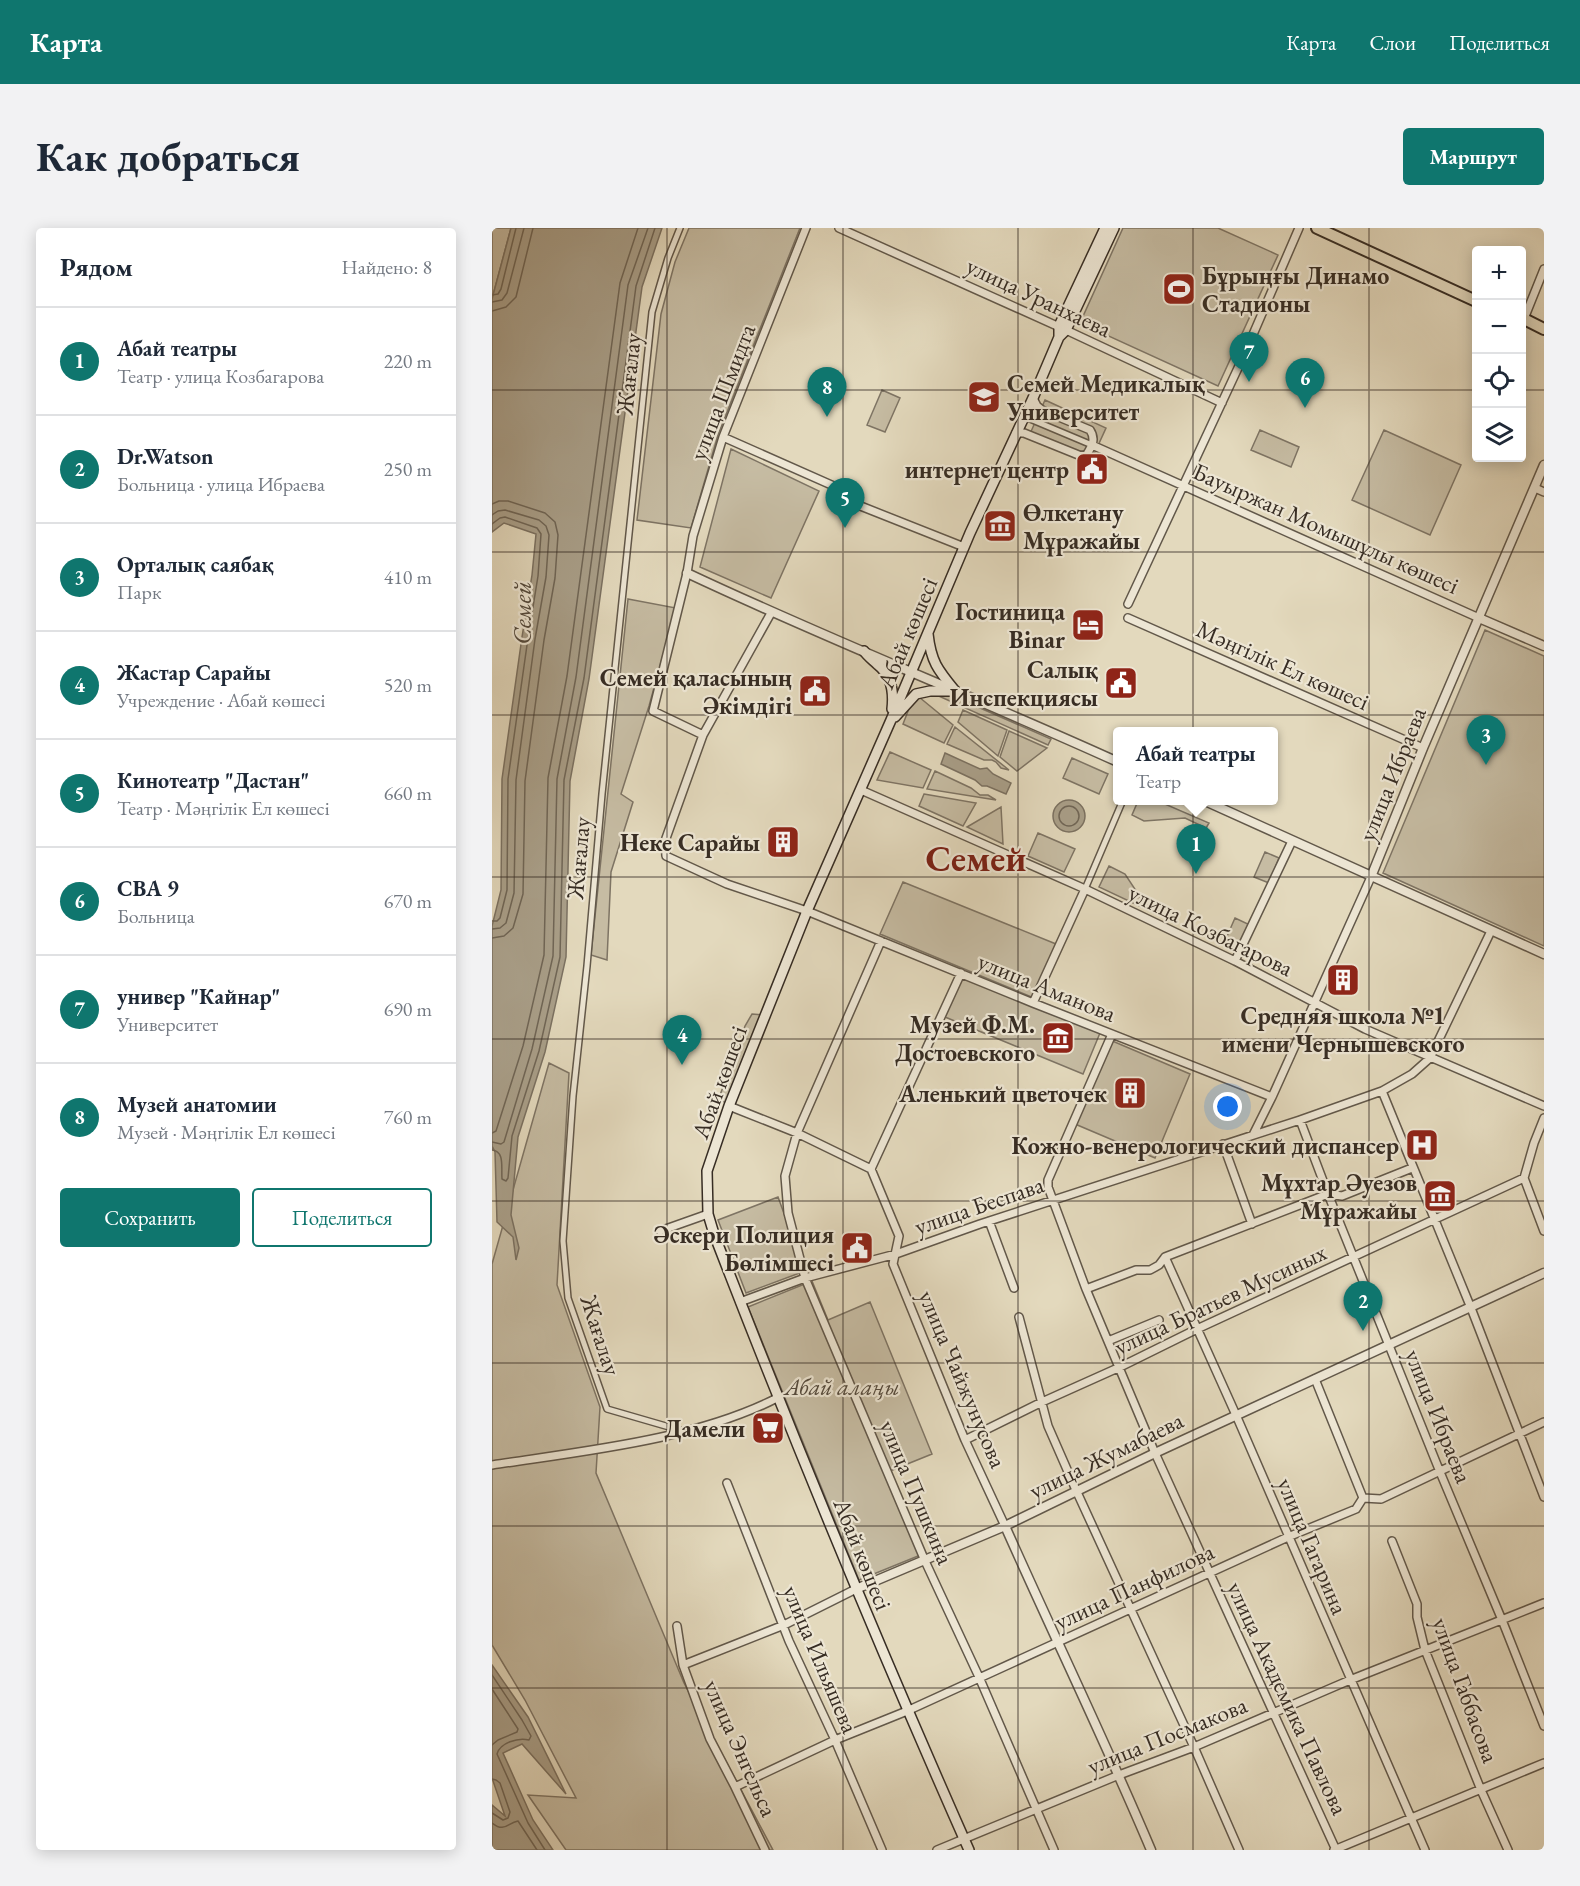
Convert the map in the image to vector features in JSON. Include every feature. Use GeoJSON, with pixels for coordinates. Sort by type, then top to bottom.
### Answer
{"type":"FeatureCollection","features":[{"type":"Feature","properties":{"kind":"main road","name":"Абай көшесі"},"geometry":{"type":"LineString","coordinates":[[969,1850],[907,1711],[777,1398],[714,1234],[708,1214],[707,1171],[729,1106],[807,911],[964,547],[1033,398],[1105,228]]}},
{"type":"Feature","properties":{"kind":"main road","name":"Абай көшесі"},"geometry":{"type":"LineString","coordinates":[[1061,331],[1114,228]]}},
{"type":"Feature","properties":{"kind":"main road"},"geometry":{"type":"LineString","coordinates":[[1317,228],[1474,300]]}},
{"type":"Feature","properties":{"kind":"main road"},"geometry":{"type":"LineString","coordinates":[[1526,320],[1544,329]]}},
{"type":"Feature","properties":{"kind":"main road"},"geometry":{"type":"LineString","coordinates":[[928,632],[930,653],[935,665],[955,691]]}},
{"type":"Feature","properties":{"kind":"main road"},"geometry":{"type":"LineString","coordinates":[[864,651],[890,679],[893,691],[891,720]]}},
{"type":"Feature","properties":{"kind":"main road"},"geometry":{"type":"LineString","coordinates":[[891,720],[916,694],[930,691],[955,691]]}},
{"type":"Feature","properties":{"kind":"street","name":"Жағалау"},"geometry":{"type":"LineString","coordinates":[[680,228],[668,258],[652,312],[573,1096],[563,1241],[568,1298],[607,1409],[685,1431]]}},
{"type":"Feature","properties":{"kind":"street","name":"улица Шмидта"},"geometry":{"type":"LineString","coordinates":[[703,735],[653,711],[687,573],[693,536],[723,437],[806,228]]}},
{"type":"Feature","properties":{"kind":"street","name":"улица Уранхаева"},"geometry":{"type":"LineString","coordinates":[[839,228],[1222,403]]}},
{"type":"Feature","properties":{"kind":"street"},"geometry":{"type":"LineString","coordinates":[[1128,604],[1185,485],[1299,228]]}},
{"type":"Feature","properties":{"kind":"street"},"geometry":{"type":"LineString","coordinates":[[1526,312],[1544,269]]}},
{"type":"Feature","properties":{"kind":"street"},"geometry":{"type":"LineString","coordinates":[[1016,434],[1024,433],[1081,456],[1088,454],[1093,435],[1090,430],[1042,410],[1033,398]]}},
{"type":"Feature","properties":{"kind":"street"},"geometry":{"type":"LineString","coordinates":[[1023,416],[1092,445]]}},
{"type":"Feature","properties":{"kind":"street"},"geometry":{"type":"LineString","coordinates":[[723,437],[845,491],[849,494],[850,500],[858,505],[964,547]]}},
{"type":"Feature","properties":{"kind":"street","name":"Бауыржан Момышұлы көшесі"},"geometry":{"type":"LineString","coordinates":[[1092,445],[1544,646]]}},
{"type":"Feature","properties":{"kind":"street","name":"улица Ибраева"},"geometry":{"type":"LineString","coordinates":[[1253,1135],[1315,1004],[1371,877],[1423,748],[1544,465]]}},
{"type":"Feature","properties":{"kind":"street"},"geometry":{"type":"LineString","coordinates":[[1535,488],[1544,492]]}},
{"type":"Feature","properties":{"kind":"street"},"geometry":{"type":"LineString","coordinates":[[687,573],[771,613],[1113,760]]}},
{"type":"Feature","properties":{"kind":"street"},"geometry":{"type":"LineString","coordinates":[[703,735],[771,613]]}},
{"type":"Feature","properties":{"kind":"street","name":"Мәңгілік Ел көшесі"},"geometry":{"type":"LineString","coordinates":[[1128,618],[1423,748]]}},
{"type":"Feature","properties":{"kind":"street","name":"улица Аманова"},"geometry":{"type":"LineString","coordinates":[[703,735],[665,841],[666,856],[727,884],[807,911],[1272,1097]]}},
{"type":"Feature","properties":{"kind":"street","name":"улица Козбагарова"},"geometry":{"type":"LineString","coordinates":[[861,790],[1085,890],[1235,961],[1315,1004],[1430,1058],[1460,1068],[1544,1106]]}},
{"type":"Feature","properties":{"kind":"street"},"geometry":{"type":"LineString","coordinates":[[1033,1003],[1121,805]]}},
{"type":"Feature","properties":{"kind":"street"},"geometry":{"type":"LineString","coordinates":[[1212,805],[1544,954]]}},
{"type":"Feature","properties":{"kind":"street"},"geometry":{"type":"LineString","coordinates":[[1235,961],[1292,841]]}},
{"type":"Feature","properties":{"kind":"street","name":"улица Беспава"},"geometry":{"type":"LineString","coordinates":[[740,1302],[806,1278],[896,1254],[1382,1091],[1412,1074],[1430,1058],[1491,931]]}},
{"type":"Feature","properties":{"kind":"street","name":"улица Пушкина"},"geometry":{"type":"LineString","coordinates":[[881,941],[797,1133],[785,1176],[788,1213],[806,1278],[925,1561],[979,1677],[1054,1850]]}},
{"type":"Feature","properties":{"kind":"street"},"geometry":{"type":"LineString","coordinates":[[729,1106],[797,1133],[871,1169],[961,973]]}},
{"type":"Feature","properties":{"kind":"street","name":"улица Академика Павлова"},"geometry":{"type":"LineString","coordinates":[[1112,1034],[1048,1180],[1052,1201],[1086,1289],[1155,1453],[1335,1850]]}},
{"type":"Feature","properties":{"kind":"street"},"geometry":{"type":"LineString","coordinates":[[1382,1091],[1471,1308],[1544,1497]]}},
{"type":"Feature","properties":{"kind":"street"},"geometry":{"type":"LineString","coordinates":[[1544,1118],[1524,1178],[1544,1232]]}},
{"type":"Feature","properties":{"kind":"street","name":"улица Ибраева"},"geometry":{"type":"LineString","coordinates":[[1300,1120],[1544,1726]]}},
{"type":"Feature","properties":{"kind":"street"},"geometry":{"type":"LineString","coordinates":[[1223,1144],[1252,1224]]}},
{"type":"Feature","properties":{"kind":"street"},"geometry":{"type":"LineString","coordinates":[[1086,1289],[1136,1270],[1150,1270],[1159,1265],[1165,1257],[1328,1194],[1342,1196],[1412,1168]]}},
{"type":"Feature","properties":{"kind":"street","name":"улица Чайжунусова"},"geometry":{"type":"LineString","coordinates":[[871,1169],[899,1236],[893,1264],[965,1440],[1119,1775],[1151,1850]]}},
{"type":"Feature","properties":{"kind":"street","name":"улица Братьев Мусиных"},"geometry":{"type":"LineString","coordinates":[[965,1440],[1197,1329],[1524,1178]]}},
{"type":"Feature","properties":{"kind":"street"},"geometry":{"type":"LineString","coordinates":[[660,1231],[708,1214]]}},
{"type":"Feature","properties":{"kind":"street"},"geometry":{"type":"LineString","coordinates":[[989,1221],[1014,1287]]}},
{"type":"Feature","properties":{"kind":"street","name":"улица Гагарина"},"geometry":{"type":"LineString","coordinates":[[1165,1257],[1425,1850]]}},
{"type":"Feature","properties":{"kind":"street","name":"улица Жумабаева"},"geometry":{"type":"LineString","coordinates":[[683,1665],[784,1625],[856,1589],[1005,1526],[1076,1490],[1544,1273]]}},
{"type":"Feature","properties":{"kind":"street"},"geometry":{"type":"LineString","coordinates":[[1019,1317],[1048,1426],[1239,1850]]}},
{"type":"Feature","properties":{"kind":"street"},"geometry":{"type":"LineString","coordinates":[[1108,1341],[1159,1320]]}},
{"type":"Feature","properties":{"kind":"street"},"geometry":{"type":"LineString","coordinates":[[1315,1379],[1363,1498]]}},
{"type":"Feature","properties":{"kind":"street"},"geometry":{"type":"LineString","coordinates":[[492,1465],[608,1447],[685,1431],[755,1409],[777,1398]]}},
{"type":"Feature","properties":{"kind":"street","name":"улица Панфилова"},"geometry":{"type":"LineString","coordinates":[[735,1787],[1288,1537],[1356,1509],[1363,1498],[1381,1499],[1544,1422]]}},
{"type":"Feature","properties":{"kind":"street","name":"улица Ильяшева"},"geometry":{"type":"LineString","coordinates":[[727,1483],[789,1641],[882,1850]]}},
{"type":"Feature","properties":{"kind":"street","name":"улица Габбасова"},"geometry":{"type":"LineString","coordinates":[[1392,1541],[1417,1604],[1417,1617],[1425,1650],[1481,1790],[1508,1850]]}},
{"type":"Feature","properties":{"kind":"street","name":"улица Посмакова"},"geometry":{"type":"LineString","coordinates":[[937,1850],[1544,1603]]}},
{"type":"Feature","properties":{"kind":"street","name":"улица Энгельса"},"geometry":{"type":"LineString","coordinates":[[677,1626],[683,1665],[710,1739],[765,1850]]}},
{"type":"Feature","properties":{"kind":"street"},"geometry":{"type":"LineString","coordinates":[[1335,1850],[1544,1763]]}},
{"type":"Feature","properties":{"kind":"green space"},"geometry":{"type":"Polygon","coordinates":[[[492,228],[511,228],[492,299],[492,228]]]}},
{"type":"Feature","properties":{"kind":"green space"},"geometry":{"type":"Polygon","coordinates":[[[689,228],[800,228],[718,435],[691,528],[637,520],[661,314],[675,262],[689,228]]]}},
{"type":"Feature","properties":{"kind":"green space","name":"Бұрыңғы Динамо Стадионы"},"geometry":{"type":"Polygon","coordinates":[[[1123,228],[1218,228],[1278,255],[1218,386],[1080,323],[1123,228]]]}},
{"type":"Feature","properties":{"kind":"green space"},"geometry":{"type":"Polygon","coordinates":[[[882,390],[900,398],[885,432],[867,425],[882,390]]]}},
{"type":"Feature","properties":{"kind":"green space"},"geometry":{"type":"Polygon","coordinates":[[[1045,400],[1106,428],[1090,463],[1029,436],[1045,400]]]}},
{"type":"Feature","properties":{"kind":"green space"},"geometry":{"type":"Polygon","coordinates":[[[1260,430],[1299,447],[1291,467],[1251,450],[1260,430]]]}},
{"type":"Feature","properties":{"kind":"green space"},"geometry":{"type":"Polygon","coordinates":[[[1384,430],[1461,465],[1430,535],[1352,500],[1384,430]]]}},
{"type":"Feature","properties":{"kind":"green space"},"geometry":{"type":"Polygon","coordinates":[[[731,449],[819,491],[771,598],[700,567],[731,449]]]}},
{"type":"Feature","properties":{"kind":"green space"},"geometry":{"type":"Polygon","coordinates":[[[628,599],[676,608],[649,706],[621,794],[633,802],[611,872],[607,960],[591,955],[628,599]]]}},
{"type":"Feature","properties":{"kind":"green space"},"geometry":{"type":"Polygon","coordinates":[[[1485,630],[1544,656],[1544,946],[1383,873],[1485,630]]]}},
{"type":"Feature","properties":{"kind":"green space"},"geometry":{"type":"Polygon","coordinates":[[[932,693],[955,697],[1051,739],[1048,745],[932,693]]]}},
{"type":"Feature","properties":{"kind":"green space"},"geometry":{"type":"Polygon","coordinates":[[[919,697],[953,725],[944,743],[903,724],[910,706],[919,697]]]}},
{"type":"Feature","properties":{"kind":"green space"},"geometry":{"type":"Polygon","coordinates":[[[963,710],[1007,730],[998,756],[958,722],[963,710]]]}},
{"type":"Feature","properties":{"kind":"green space"},"geometry":{"type":"Polygon","coordinates":[[[955,727],[1009,770],[1001,768],[992,760],[984,760],[947,744],[955,727]]]}},
{"type":"Feature","properties":{"kind":"green space"},"geometry":{"type":"Polygon","coordinates":[[[1009,731],[1047,748],[1017,771],[1000,757],[1009,731]]]}},
{"type":"Feature","properties":{"kind":"green space"},"geometry":{"type":"Polygon","coordinates":[[[890,752],[931,770],[923,788],[877,780],[890,752]]]}},
{"type":"Feature","properties":{"kind":"green space"},"geometry":{"type":"Polygon","coordinates":[[[1072,758],[1108,774],[1099,794],[1063,778],[1072,758]]]}},
{"type":"Feature","properties":{"kind":"green space"},"geometry":{"type":"Polygon","coordinates":[[[935,771],[971,788],[980,795],[988,795],[996,800],[927,789],[935,771]]]}},
{"type":"Feature","properties":{"kind":"green space"},"geometry":{"type":"Polygon","coordinates":[[[924,794],[976,803],[963,826],[919,806],[924,794]]]}},
{"type":"Feature","properties":{"kind":"green space"},"geometry":{"type":"Polygon","coordinates":[[[1136,805],[1167,805],[1209,823],[1206,828],[1185,818],[1144,821],[1132,815],[1136,805]]]}},
{"type":"Feature","properties":{"kind":"green space"},"geometry":{"type":"Polygon","coordinates":[[[1001,807],[1003,844],[967,827],[1001,807]]]}},
{"type":"Feature","properties":{"kind":"green space"},"geometry":{"type":"Polygon","coordinates":[[[1038,833],[1075,849],[1064,872],[1028,856],[1038,833]]]}},
{"type":"Feature","properties":{"kind":"green space"},"geometry":{"type":"Polygon","coordinates":[[[1265,852],[1279,858],[1269,883],[1254,877],[1265,852]]]}},
{"type":"Feature","properties":{"kind":"green space"},"geometry":{"type":"Polygon","coordinates":[[[1109,866],[1125,874],[1144,903],[1168,916],[1167,919],[1099,887],[1109,866]]]}},
{"type":"Feature","properties":{"kind":"green space"},"geometry":{"type":"Polygon","coordinates":[[[903,882],[1056,944],[1034,998],[880,934],[903,882]]]}},
{"type":"Feature","properties":{"kind":"green space"},"geometry":{"type":"Polygon","coordinates":[[[1235,918],[1250,925],[1239,949],[1224,943],[1235,918]]]}},
{"type":"Feature","properties":{"kind":"green space"},"geometry":{"type":"Polygon","coordinates":[[[961,977],[1100,1033],[1083,1074],[945,1017],[961,977]]]}},
{"type":"Feature","properties":{"kind":"green space"},"geometry":{"type":"Polygon","coordinates":[[[752,1014],[764,1015],[729,1106],[719,1098],[745,1026],[752,1014]]]}},
{"type":"Feature","properties":{"kind":"green space"},"geometry":{"type":"Polygon","coordinates":[[[1110,1040],[1190,1074],[1155,1158],[1075,1124],[1110,1040]]]}},
{"type":"Feature","properties":{"kind":"green space"},"geometry":{"type":"Polygon","coordinates":[[[549,1063],[569,1073],[557,1285],[600,1407],[596,1473],[684,1683],[773,1850],[566,1850],[528,1795],[576,1798],[525,1700],[492,1645],[492,1264],[549,1063]]]}},
{"type":"Feature","properties":{"kind":"green space"},"geometry":{"type":"Polygon","coordinates":[[[778,1197],[805,1271],[746,1293],[718,1220],[778,1197]]]}},
{"type":"Feature","properties":{"kind":"green space","name":"Абай алаңы"},"geometry":{"type":"Polygon","coordinates":[[[812,1281],[828,1320],[870,1302],[932,1454],[890,1471],[923,1554],[859,1580],[748,1307],[812,1281]]]}},
{"type":"Feature","properties":{"kind":"water"},"geometry":{"type":"Polygon","coordinates":[[[511,228],[662,228],[642,287],[589,679],[570,781],[566,957],[545,1052],[518,1137],[511,1215],[519,1248],[516,1260],[513,1237],[497,1222],[495,1152],[493,1148],[492,1150],[492,926],[501,890],[502,779],[536,534],[504,523],[492,532],[492,299],[511,228]]]}},
{"type":"Feature","properties":{"kind":"water"},"geometry":{"type":"Polygon","coordinates":[[[945,753],[980,769],[987,768],[993,774],[1011,783],[1006,794],[982,786],[975,780],[941,764],[945,753]]]}},
{"type":"Feature","properties":{"kind":"water"},"geometry":{"type":"Polygon","coordinates":[[[1069,800],[1080,805],[1085,816],[1080,827],[1069,832],[1058,827],[1053,816],[1058,805],[1069,800]]]}},
{"type":"Feature","properties":{"kind":"water"},"geometry":{"type":"Polygon","coordinates":[[[492,1665],[528,1717],[566,1794],[522,1744],[503,1753],[533,1820],[553,1850],[492,1850],[492,1805],[505,1816],[492,1778],[492,1665]]]}},
{"type":"Feature","properties":{"kind":"place","name":"Бұрыңғы Динамо Стадионы"},"geometry":{"type":"Point","coordinates":[1179,289]}},
{"type":"Feature","properties":{"kind":"place","name":"универ \"Кайнар\""},"geometry":{"type":"Point","coordinates":[1249,382]}},
{"type":"Feature","properties":{"kind":"place","name":"Семей Медикалық Университет"},"geometry":{"type":"Point","coordinates":[984,397]}},
{"type":"Feature","properties":{"kind":"place","name":"СВА 9"},"geometry":{"type":"Point","coordinates":[1305,408]}},
{"type":"Feature","properties":{"kind":"place","name":"Музей анатомии"},"geometry":{"type":"Point","coordinates":[827,417]}},
{"type":"Feature","properties":{"kind":"place","name":"интернет центр"},"geometry":{"type":"Point","coordinates":[1092,469]}},
{"type":"Feature","properties":{"kind":"place","name":"Өлкетану Мұражайы"},"geometry":{"type":"Point","coordinates":[1000,526]}},
{"type":"Feature","properties":{"kind":"place","name":"Кинотеатр \"Дастан\""},"geometry":{"type":"Point","coordinates":[845,528]}},
{"type":"Feature","properties":{"kind":"place","name":"Гостиница Binar"},"geometry":{"type":"Point","coordinates":[1088,625]}},
{"type":"Feature","properties":{"kind":"place","name":"Салық Инспекциясы"},"geometry":{"type":"Point","coordinates":[1121,683]}},
{"type":"Feature","properties":{"kind":"place","name":"Семей қаласының Әкімдігі"},"geometry":{"type":"Point","coordinates":[815,691]}},
{"type":"Feature","properties":{"kind":"place","name":"Орталық саябақ"},"geometry":{"type":"Point","coordinates":[1486,765]}},
{"type":"Feature","properties":{"kind":"place","name":"Неке Сарайы"},"geometry":{"type":"Point","coordinates":[783,842]}},
{"type":"Feature","properties":{"kind":"place","name":"Абай театры"},"geometry":{"type":"Point","coordinates":[1196,874]}},
{"type":"Feature","properties":{"kind":"place","name":"Средняя школа №1 имени Чернышевского"},"geometry":{"type":"Point","coordinates":[1343,980]}},
{"type":"Feature","properties":{"kind":"place","name":"Музей Ф.М. Достоевского"},"geometry":{"type":"Point","coordinates":[1058,1038]}},
{"type":"Feature","properties":{"kind":"place","name":"Жастар Сарайы"},"geometry":{"type":"Point","coordinates":[682,1065]}},
{"type":"Feature","properties":{"kind":"place","name":"Аленький цветочек"},"geometry":{"type":"Point","coordinates":[1130,1093]}},
{"type":"Feature","properties":{"kind":"place","name":"Кожно-венерологический диспансер"},"geometry":{"type":"Point","coordinates":[1422,1145]}},
{"type":"Feature","properties":{"kind":"place","name":"Мұхтар Әуезов Мұражайы"},"geometry":{"type":"Point","coordinates":[1440,1196]}},
{"type":"Feature","properties":{"kind":"place","name":"Әскери Полиция Бөлімшесі"},"geometry":{"type":"Point","coordinates":[857,1248]}},
{"type":"Feature","properties":{"kind":"place","name":"Dr.Watson"},"geometry":{"type":"Point","coordinates":[1363,1331]}},
{"type":"Feature","properties":{"kind":"place","name":"Дамели"},"geometry":{"type":"Point","coordinates":[768,1428]}},
{"type":"Feature","properties":{"kind":"district","name":"Семей"},"geometry":{"type":"Point","coordinates":[976,858]}}]}
